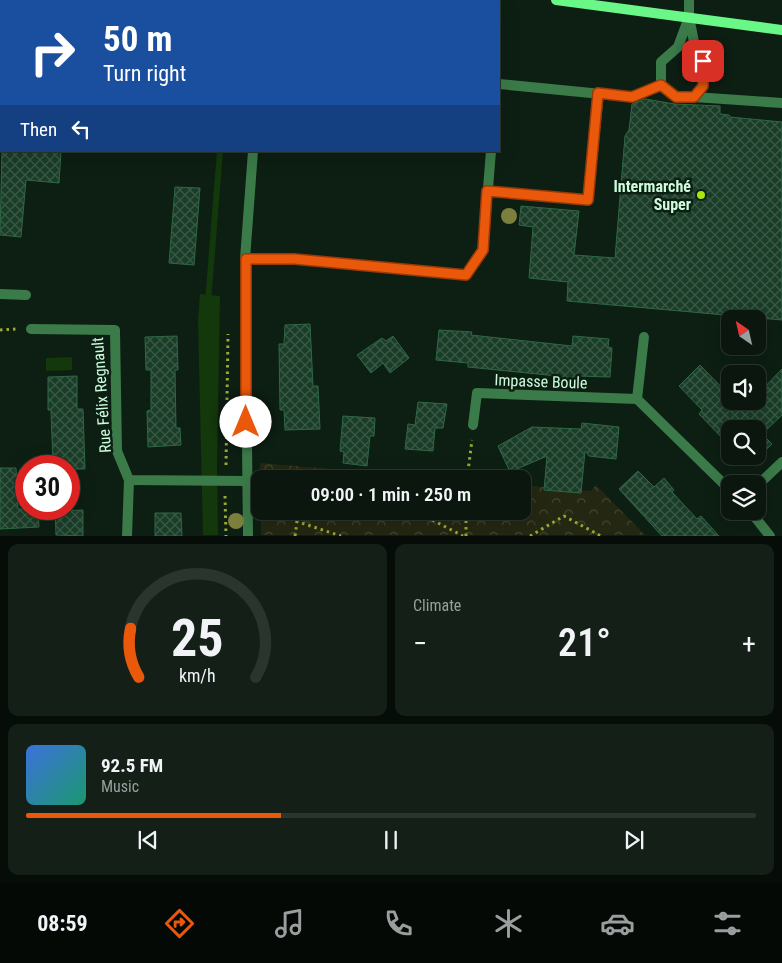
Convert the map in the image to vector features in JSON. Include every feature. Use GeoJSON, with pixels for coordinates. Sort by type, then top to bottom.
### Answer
{"type":"FeatureCollection","features":[{"type":"Feature","properties":{"kind":"street"},"geometry":{"type":"LineString","coordinates":[[556,0],[782,30]]}},
{"type":"Feature","properties":{"kind":"street"},"geometry":{"type":"LineString","coordinates":[[689,0],[689,17],[694,47],[703,61],[703,86],[694,97]]}},
{"type":"Feature","properties":{"kind":"street"},"geometry":{"type":"LineString","coordinates":[[661,85],[662,62],[678,47],[689,17]]}},
{"type":"Feature","properties":{"kind":"street"},"geometry":{"type":"LineString","coordinates":[[678,47],[694,47]]}},
{"type":"Feature","properties":{"kind":"street"},"geometry":{"type":"LineString","coordinates":[[500,84],[632,97],[661,85]]}},
{"type":"Feature","properties":{"kind":"street"},"geometry":{"type":"LineString","coordinates":[[661,85],[676,97],[782,103]]}},
{"type":"Feature","properties":{"kind":"street"},"geometry":{"type":"LineString","coordinates":[[487,191],[588,200],[598,93]]}},
{"type":"Feature","properties":{"kind":"street"},"geometry":{"type":"LineString","coordinates":[[248,536],[246,481],[246,259],[253,152]]}},
{"type":"Feature","properties":{"kind":"street"},"geometry":{"type":"LineString","coordinates":[[246,259],[294,259],[466,275],[483,250],[491,152]]}},
{"type":"Feature","properties":{"kind":"street"},"geometry":{"type":"LineString","coordinates":[[0,294],[26,295]]}},
{"type":"Feature","properties":{"kind":"street","name":"Rue Félix Regnault"},"geometry":{"type":"LineString","coordinates":[[31,329],[115,330],[117,451],[129,480]]}},
{"type":"Feature","properties":{"kind":"street"},"geometry":{"type":"LineString","coordinates":[[644,337],[637,399],[721,481]]}},
{"type":"Feature","properties":{"kind":"street","name":"Impasse Boule"},"geometry":{"type":"LineString","coordinates":[[473,425],[477,393],[637,399]]}},
{"type":"Feature","properties":{"kind":"street"},"geometry":{"type":"LineString","coordinates":[[766,477],[782,462]]}},
{"type":"Feature","properties":{"kind":"street"},"geometry":{"type":"LineString","coordinates":[[127,536],[129,480],[198,479],[225,482],[246,481]]}},
{"type":"Feature","properties":{"kind":"street"},"geometry":{"type":"LineString","coordinates":[[757,520],[770,536]]}},
{"type":"Feature","properties":{"kind":"path"},"geometry":{"type":"LineString","coordinates":[[468,470],[473,425]]}},
{"type":"Feature","properties":{"kind":"path"},"geometry":{"type":"LineString","coordinates":[[530,536],[564,516],[601,536]]}},
{"type":"Feature","properties":{"kind":"path"},"geometry":{"type":"LineString","coordinates":[[295,536],[297,520],[341,536]]}},
{"type":"Feature","properties":{"kind":"path"},"geometry":{"type":"LineString","coordinates":[[433,520],[465,536],[466,520]]}},
{"type":"Feature","properties":{"kind":"green space"},"geometry":{"type":"Polygon","coordinates":[[[260,463],[343,470],[260,470],[260,463]]]}},
{"type":"Feature","properties":{"kind":"green space"},"geometry":{"type":"Polygon","coordinates":[[[596,485],[645,535],[261,535],[261,520],[531,520],[531,486],[591,491],[596,485]]]}},
{"type":"Feature","properties":{"kind":"shaded area"},"geometry":{"type":"Polygon","coordinates":[[[200,294],[220,296],[217,464],[218,535],[203,535],[198,320],[200,294]]]}},
{"type":"Feature","properties":{"kind":"shaded area"},"geometry":{"type":"Polygon","coordinates":[[[72,357],[72,370],[46,371],[46,358],[72,357]]]}},
{"type":"Feature","properties":{"kind":"building","name":"Intermarché Super"},"geometry":{"type":"Polygon","coordinates":[[[645,99],[675,104],[720,106],[720,114],[729,115],[730,117],[782,122],[782,320],[766,319],[766,310],[721,310],[721,315],[567,301],[568,282],[529,278],[533,227],[519,225],[521,206],[579,211],[574,255],[615,258],[625,136],[629,130],[632,104],[645,99]]]}},
{"type":"Feature","properties":{"kind":"building"},"geometry":{"type":"Polygon","coordinates":[[[2,152],[61,152],[59,183],[26,180],[21,237],[0,235],[2,152]]]}},
{"type":"Feature","properties":{"kind":"building"},"geometry":{"type":"Polygon","coordinates":[[[175,187],[200,188],[194,265],[169,263],[175,187]]]}},
{"type":"Feature","properties":{"kind":"building"},"geometry":{"type":"Polygon","coordinates":[[[310,324],[313,386],[318,386],[320,429],[285,430],[284,410],[280,410],[279,344],[284,344],[285,325],[310,324]]]}},
{"type":"Feature","properties":{"kind":"building"},"geometry":{"type":"Polygon","coordinates":[[[439,330],[472,332],[471,335],[572,346],[573,336],[609,339],[608,347],[612,348],[610,377],[577,376],[577,381],[557,379],[557,376],[468,367],[468,363],[436,360],[439,330]]]}},
{"type":"Feature","properties":{"kind":"building"},"geometry":{"type":"Polygon","coordinates":[[[177,336],[178,370],[175,370],[176,428],[180,428],[181,445],[148,447],[147,411],[151,410],[151,370],[146,370],[145,337],[177,336]]]}},
{"type":"Feature","properties":{"kind":"building"},"geometry":{"type":"Polygon","coordinates":[[[393,336],[409,358],[390,373],[383,363],[371,373],[357,355],[382,338],[386,341],[393,336]]]}},
{"type":"Feature","properties":{"kind":"building"},"geometry":{"type":"Polygon","coordinates":[[[700,365],[721,387],[721,410],[766,410],[766,386],[782,369],[782,415],[766,430],[766,420],[721,420],[721,437],[699,414],[702,410],[679,386],[700,365]]]}},
{"type":"Feature","properties":{"kind":"building"},"geometry":{"type":"Polygon","coordinates":[[[77,376],[77,409],[83,409],[85,469],[80,469],[80,455],[53,455],[51,410],[48,410],[48,377],[77,376]]]}},
{"type":"Feature","properties":{"kind":"building"},"geometry":{"type":"Polygon","coordinates":[[[418,402],[447,404],[443,428],[435,428],[433,451],[405,449],[408,424],[415,425],[418,402]]]}},
{"type":"Feature","properties":{"kind":"building"},"geometry":{"type":"Polygon","coordinates":[[[343,416],[375,418],[374,436],[370,436],[367,466],[343,463],[344,452],[340,451],[343,416]]]}},
{"type":"Feature","properties":{"kind":"building"},"geometry":{"type":"Polygon","coordinates":[[[582,423],[619,427],[616,459],[589,456],[585,451],[581,493],[544,490],[547,456],[515,470],[509,470],[498,446],[532,427],[581,429],[582,423]]]}},
{"type":"Feature","properties":{"kind":"building"},"geometry":{"type":"Polygon","coordinates":[[[766,438],[772,444],[766,450],[766,438]]]}},
{"type":"Feature","properties":{"kind":"building"},"geometry":{"type":"Polygon","coordinates":[[[0,468],[15,468],[15,520],[39,520],[39,527],[0,529],[0,468]]]}},
{"type":"Feature","properties":{"kind":"building"},"geometry":{"type":"Polygon","coordinates":[[[638,471],[654,487],[664,478],[674,490],[672,492],[697,519],[701,516],[719,536],[662,536],[619,489],[638,471]]]}},
{"type":"Feature","properties":{"kind":"building"},"geometry":{"type":"Polygon","coordinates":[[[80,510],[83,510],[83,536],[56,535],[55,520],[80,520],[80,510]]]}},
{"type":"Feature","properties":{"kind":"building"},"geometry":{"type":"Polygon","coordinates":[[[155,513],[181,513],[182,536],[155,536],[155,513]]]}},
{"type":"Feature","properties":{"kind":"waterway"},"geometry":{"type":"LineString","coordinates":[[208,302],[220,152]]}},
{"type":"Feature","properties":{"kind":"place","name":"Intermarché Super"},"geometry":{"type":"Point","coordinates":[701,195]}},
{"type":"Feature","properties":{"kind":"route"},"geometry":{"type":"LineString","coordinates":[[246,422],[246,259],[294,259],[466,275],[483,250],[487,191],[588,200],[598,93],[632,97],[661,85],[676,97],[694,97],[703,86],[703,61]]}}]}
